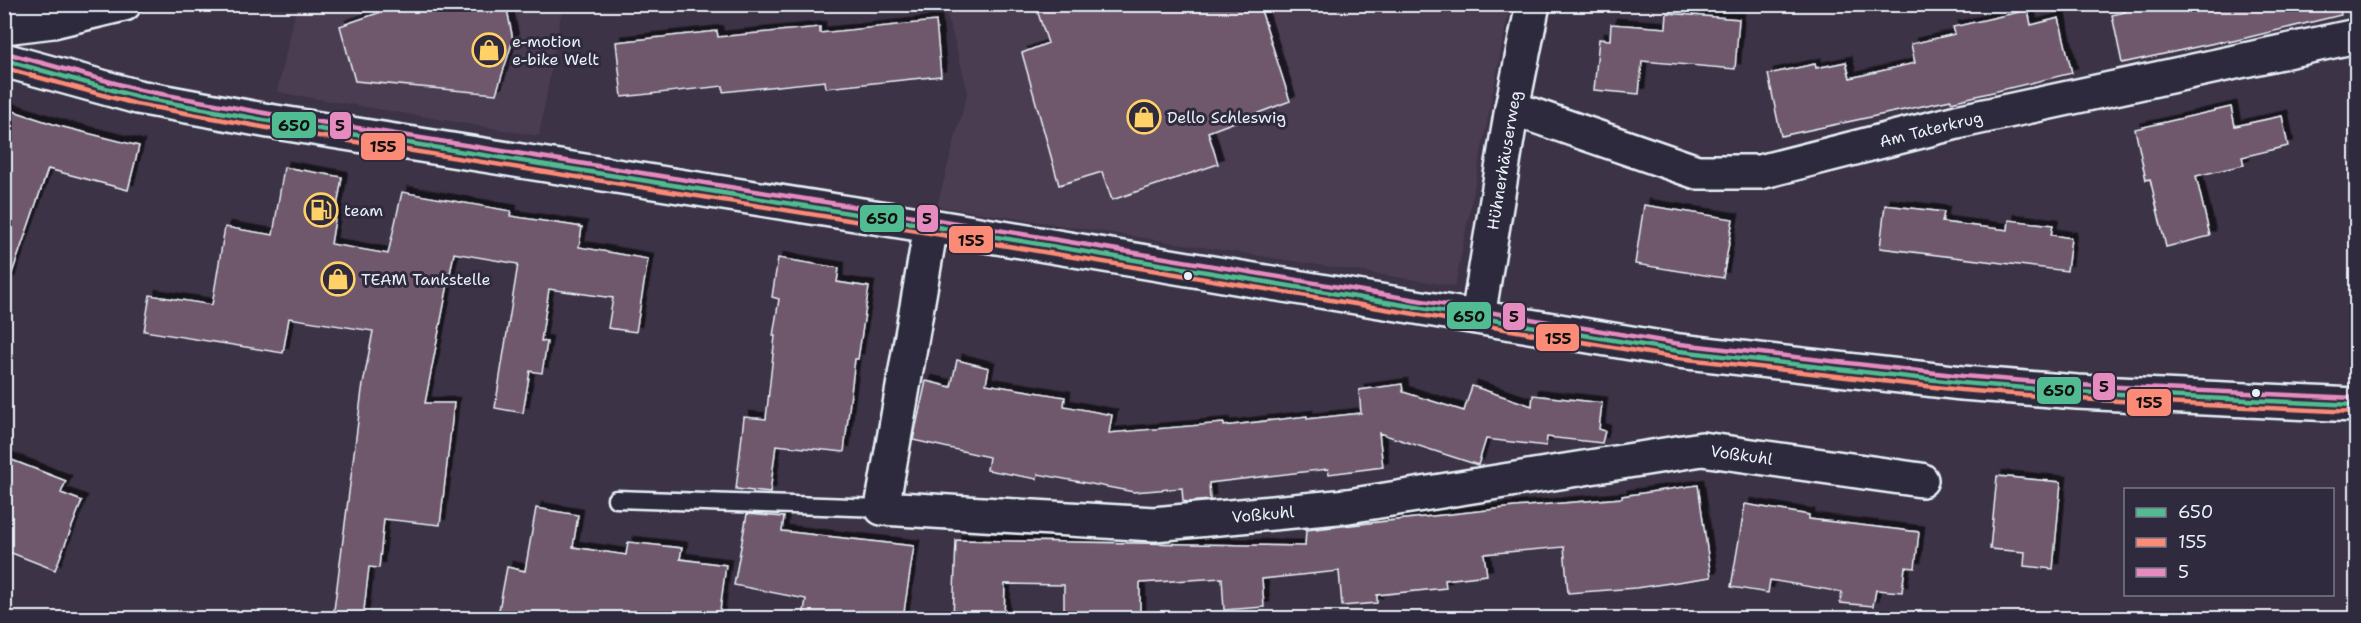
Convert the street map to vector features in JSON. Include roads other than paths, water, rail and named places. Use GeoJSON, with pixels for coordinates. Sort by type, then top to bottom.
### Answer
{"type":"FeatureCollection","features":[{"type":"Feature","properties":{"kind":"street"},"geometry":{"type":"LineString","coordinates":[[4,27],[53,21],[124,4]]}},
{"type":"Feature","properties":{"kind":"street","name":"Hühnerhäuserweg"},"geometry":{"type":"LineString","coordinates":[[1479,317],[1512,108],[1533,4]]}},
{"type":"Feature","properties":{"kind":"street","name":"Am Taterkrug"},"geometry":{"type":"LineString","coordinates":[[1512,108],[1697,172],[1760,172],[1957,122],[2356,36]]}},
{"type":"Feature","properties":{"kind":"street"},"geometry":{"type":"LineString","coordinates":[[4,60],[138,97],[269,121],[931,226],[1679,351],[1962,383],[2077,392],[2356,405]]}},
{"type":"Feature","properties":{"kind":"street"},"geometry":{"type":"LineString","coordinates":[[882,508],[931,226]]}},
{"type":"Feature","properties":{"kind":"street","name":"Voßkuhl"},"geometry":{"type":"LineString","coordinates":[[882,508],[1154,524],[1348,506],[1702,449],[1921,480]]}},
{"type":"Feature","properties":{"kind":"lane"},"geometry":{"type":"LineString","coordinates":[[616,499],[882,508]]}},
{"type":"Feature","properties":{"kind":"place","name":"e-motion e-bike Welt"},"geometry":{"type":"Point","coordinates":[489,50]}},
{"type":"Feature","properties":{"kind":"place","name":"Dello Schleswig"},"geometry":{"type":"Point","coordinates":[1144,117]}},
{"type":"Feature","properties":{"kind":"place","name":"team"},"geometry":{"type":"Point","coordinates":[321,210]}},
{"type":"Feature","properties":{"kind":"place","name":"TEAM Tankstelle"},"geometry":{"type":"Point","coordinates":[338,279]}}]}
